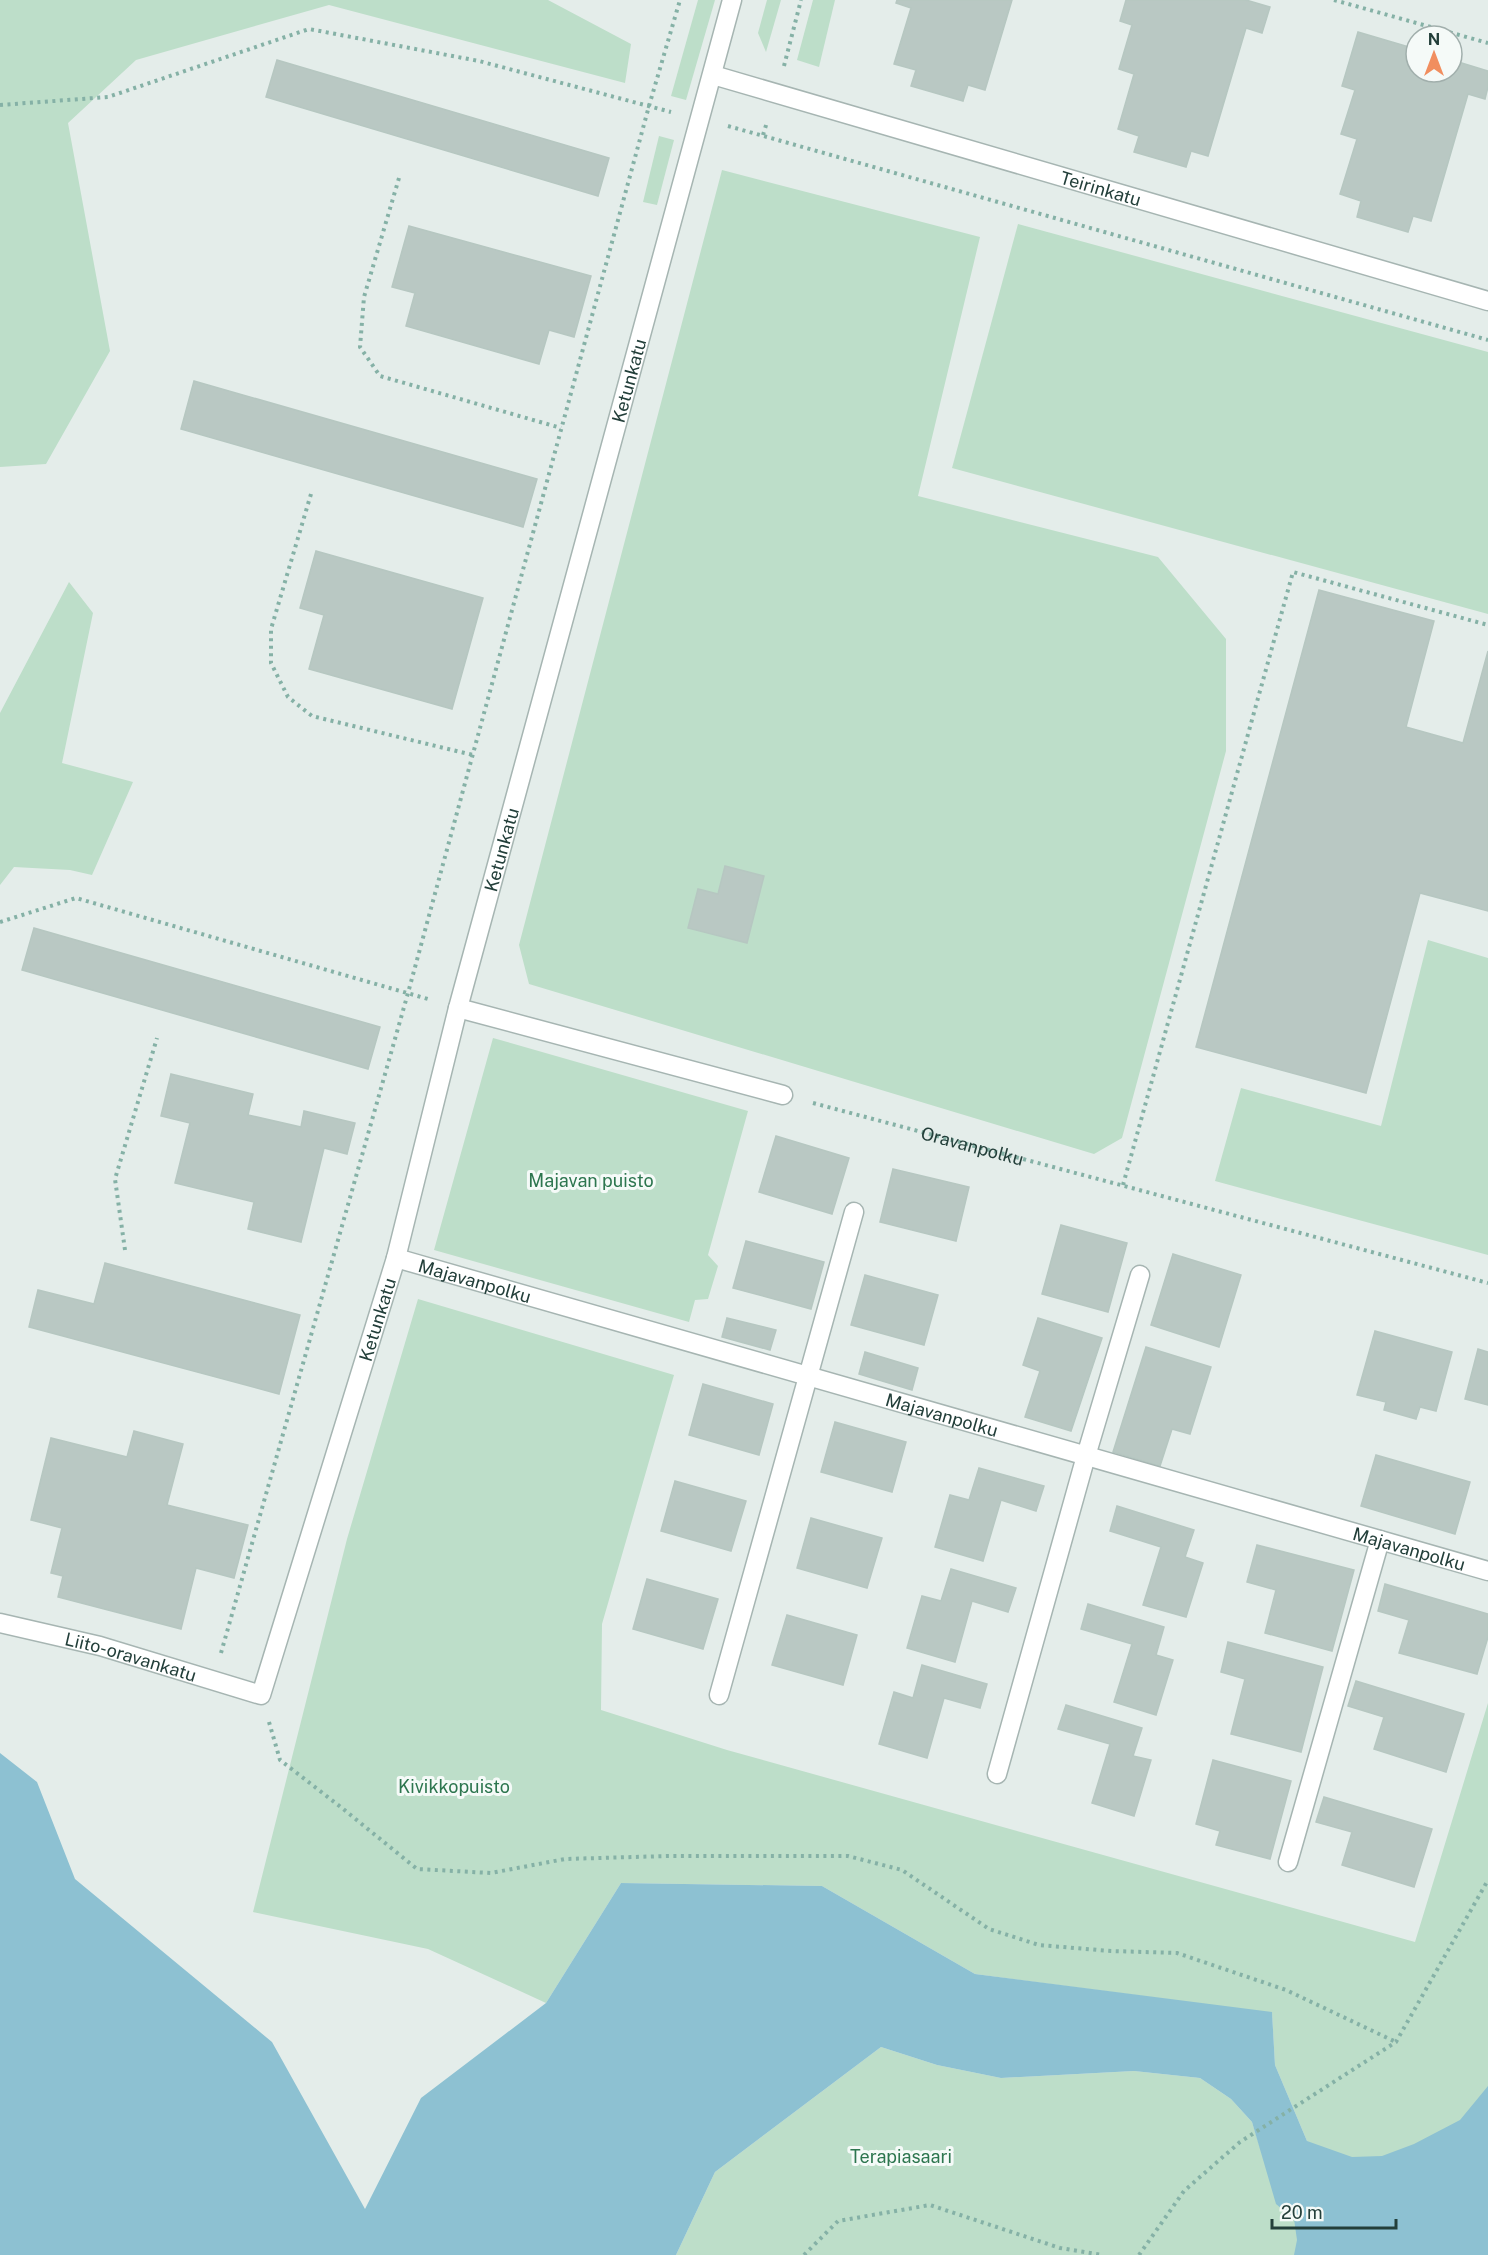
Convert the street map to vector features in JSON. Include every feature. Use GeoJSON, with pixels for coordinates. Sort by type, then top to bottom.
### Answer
{"type":"FeatureCollection","features":[{"type":"Feature","properties":{"kind":"street","name":"Ketunkatu"},"geometry":{"type":"LineString","coordinates":[[261,1695],[396,1258],[458,1008],[732,0]]}},
{"type":"Feature","properties":{"kind":"street","name":"Teirinkatu"},"geometry":{"type":"LineString","coordinates":[[712,75],[1488,301]]}},
{"type":"Feature","properties":{"kind":"street"},"geometry":{"type":"LineString","coordinates":[[458,1008],[783,1095]]}},
{"type":"Feature","properties":{"kind":"street"},"geometry":{"type":"LineString","coordinates":[[718,1695],[854,1212]]}},
{"type":"Feature","properties":{"kind":"street","name":"Majavanpolku"},"geometry":{"type":"LineString","coordinates":[[396,1258],[1488,1571]]}},
{"type":"Feature","properties":{"kind":"street"},"geometry":{"type":"LineString","coordinates":[[997,1774],[1086,1456],[1140,1275]]}},
{"type":"Feature","properties":{"kind":"street"},"geometry":{"type":"LineString","coordinates":[[1288,1863],[1380,1540]]}},
{"type":"Feature","properties":{"kind":"street","name":"Liito-oravankatu"},"geometry":{"type":"LineString","coordinates":[[0,1623],[100,1646],[261,1695]]}},
{"type":"Feature","properties":{"kind":"path"},"geometry":{"type":"LineString","coordinates":[[214,1680],[408,993],[649,105],[680,0]]}},
{"type":"Feature","properties":{"kind":"path"},"geometry":{"type":"LineString","coordinates":[[1334,0],[1488,43]]}},
{"type":"Feature","properties":{"kind":"path"},"geometry":{"type":"LineString","coordinates":[[0,105],[108,97],[309,29],[479,61],[700,119]]}},
{"type":"Feature","properties":{"kind":"path"},"geometry":{"type":"LineString","coordinates":[[763,135],[1488,340]]}},
{"type":"Feature","properties":{"kind":"path"},"geometry":{"type":"LineString","coordinates":[[399,178],[364,297],[360,347],[381,376],[561,428]]}},
{"type":"Feature","properties":{"kind":"path"},"geometry":{"type":"LineString","coordinates":[[311,494],[271,629],[271,663],[288,697],[312,716],[473,755]]}},
{"type":"Feature","properties":{"kind":"path"},"geometry":{"type":"LineString","coordinates":[[1123,1185],[1293,572],[1488,625]]}},
{"type":"Feature","properties":{"kind":"path"},"geometry":{"type":"LineString","coordinates":[[0,922],[76,898],[458,1008]]}},
{"type":"Feature","properties":{"kind":"path"},"geometry":{"type":"LineString","coordinates":[[125,1250],[116,1179],[157,1038]]}},
{"type":"Feature","properties":{"kind":"path","name":"Oravanpolku"},"geometry":{"type":"LineString","coordinates":[[783,1095],[1488,1282]]}},
{"type":"Feature","properties":{"kind":"path"},"geometry":{"type":"LineString","coordinates":[[261,1695],[280,1760],[417,1869],[491,1873],[565,1859],[667,1856],[848,1856],[902,1870],[989,1929],[1039,1945],[1111,1951],[1178,1953],[1286,1990],[1396,2042]]}},
{"type":"Feature","properties":{"kind":"path"},"geometry":{"type":"LineString","coordinates":[[1139,2255],[1184,2191],[1240,2142],[1396,2042],[1488,1880]]}},
{"type":"Feature","properties":{"kind":"path"},"geometry":{"type":"LineString","coordinates":[[804,2255],[838,2221],[930,2205],[1060,2248],[1103,2255]]}},
{"type":"Feature","properties":{"kind":"green space"},"geometry":{"type":"Polygon","coordinates":[[[0,0],[548,0],[631,44],[625,83],[329,5],[136,60],[68,123],[110,351],[46,464],[0,467],[0,0]]]}},
{"type":"Feature","properties":{"kind":"green space"},"geometry":{"type":"Polygon","coordinates":[[[698,0],[715,0],[686,100],[671,96],[698,0]]]}},
{"type":"Feature","properties":{"kind":"green space"},"geometry":{"type":"Polygon","coordinates":[[[767,0],[781,0],[766,52],[758,33],[767,0]]]}},
{"type":"Feature","properties":{"kind":"green space"},"geometry":{"type":"Polygon","coordinates":[[[813,0],[835,0],[819,67],[797,60],[813,0]]]}},
{"type":"Feature","properties":{"kind":"green space"},"geometry":{"type":"Polygon","coordinates":[[[659,136],[674,140],[657,205],[643,202],[659,136]]]}},
{"type":"Feature","properties":{"kind":"green space"},"geometry":{"type":"Polygon","coordinates":[[[722,170],[980,237],[918,496],[1158,557],[1226,639],[1226,751],[1122,1138],[1094,1154],[529,984],[519,945],[722,170]]]}},
{"type":"Feature","properties":{"kind":"green space"},"geometry":{"type":"Polygon","coordinates":[[[1018,224],[1488,352],[1488,614],[952,468],[1018,224]]]}},
{"type":"Feature","properties":{"kind":"green space"},"geometry":{"type":"Polygon","coordinates":[[[69,582],[93,613],[62,763],[133,782],[92,875],[70,870],[14,867],[0,885],[0,713],[69,582]]]}},
{"type":"Feature","properties":{"kind":"green space"},"geometry":{"type":"Polygon","coordinates":[[[1428,940],[1488,958],[1488,1255],[1215,1181],[1241,1088],[1381,1126],[1428,940]]]}},
{"type":"Feature","properties":{"kind":"green space","name":"Majavan puisto"},"geometry":{"type":"Polygon","coordinates":[[[493,1038],[748,1111],[708,1255],[718,1266],[708,1299],[695,1300],[689,1322],[434,1250],[493,1038]]]}},
{"type":"Feature","properties":{"kind":"green space","name":"Kivikkopuisto"},"geometry":{"type":"Polygon","coordinates":[[[418,1299],[674,1375],[602,1624],[601,1710],[727,1750],[1415,1942],[1488,1703],[1488,2255],[676,2255],[715,2172],[881,2047],[937,2065],[1001,2078],[1134,2071],[1200,2078],[1231,2099],[1252,2122],[1270,2179],[1307,2141],[1275,2065],[1272,2013],[975,1974],[822,1886],[621,1883],[546,2003],[428,1949],[253,1912],[347,1539],[418,1299]]]}},
{"type":"Feature","properties":{"kind":"water"},"geometry":{"type":"Polygon","coordinates":[[[0,1753],[37,1782],[75,1879],[272,2042],[365,2209],[421,2098],[546,2003],[621,1883],[822,1886],[975,1974],[1272,2012],[1275,2065],[1307,2141],[1352,2157],[1382,2156],[1414,2144],[1460,2120],[1488,2086],[1488,2255],[1294,2255],[1297,2240],[1294,2219],[1276,2204],[1252,2122],[1231,2099],[1200,2078],[1134,2071],[1001,2078],[937,2065],[881,2047],[715,2172],[676,2255],[0,2255],[0,1753]]]}},
{"type":"Feature","properties":{"kind":"building"},"geometry":{"type":"Polygon","coordinates":[[[897,0],[1012,0],[985,90],[968,85],[963,101],[911,86],[916,70],[894,64],[911,8],[896,3],[897,0]]]}},
{"type":"Feature","properties":{"kind":"building"},"geometry":{"type":"Polygon","coordinates":[[[1126,0],[1246,0],[1270,7],[1262,33],[1246,28],[1208,156],[1191,151],[1186,167],[1134,152],[1139,136],[1118,129],[1134,74],[1119,69],[1132,25],[1120,21],[1126,0]]]}},
{"type":"Feature","properties":{"kind":"building"},"geometry":{"type":"Polygon","coordinates":[[[1358,32],[1404,45],[1404,84],[1464,84],[1464,64],[1488,71],[1485,99],[1468,94],[1431,221],[1413,216],[1408,232],[1357,217],[1361,201],[1340,194],[1357,139],[1341,134],[1355,90],[1342,86],[1358,32]]]}},
{"type":"Feature","properties":{"kind":"building"},"geometry":{"type":"Polygon","coordinates":[[[277,60],[609,158],[598,196],[266,97],[277,60]]]}},
{"type":"Feature","properties":{"kind":"building"},"geometry":{"type":"Polygon","coordinates":[[[409,226],[591,276],[574,337],[549,330],[539,364],[406,326],[415,293],[392,287],[409,226]]]}},
{"type":"Feature","properties":{"kind":"building"},"geometry":{"type":"Polygon","coordinates":[[[194,381],[537,479],[523,527],[181,429],[194,381]]]}},
{"type":"Feature","properties":{"kind":"building"},"geometry":{"type":"Polygon","coordinates":[[[316,551],[483,598],[452,709],[309,669],[324,615],[300,608],[316,551]]]}},
{"type":"Feature","properties":{"kind":"building"},"geometry":{"type":"Polygon","coordinates":[[[1319,590],[1434,621],[1406,727],[1463,743],[1488,651],[1488,911],[1420,893],[1366,1093],[1196,1047],[1319,590]]]}},
{"type":"Feature","properties":{"kind":"building"},"geometry":{"type":"Polygon","coordinates":[[[725,866],[764,876],[747,943],[688,928],[698,889],[718,894],[725,866]]]}},
{"type":"Feature","properties":{"kind":"building"},"geometry":{"type":"Polygon","coordinates":[[[34,928],[380,1027],[368,1069],[22,970],[34,928]]]}},
{"type":"Feature","properties":{"kind":"building"},"geometry":{"type":"Polygon","coordinates":[[[171,1074],[253,1094],[248,1115],[301,1127],[304,1111],[355,1123],[347,1154],[324,1148],[301,1242],[248,1229],[254,1202],[175,1183],[190,1123],[161,1116],[171,1074]]]}},
{"type":"Feature","properties":{"kind":"building"},"geometry":{"type":"Polygon","coordinates":[[[776,1136],[849,1158],[832,1214],[759,1192],[776,1136]]]}},
{"type":"Feature","properties":{"kind":"building"},"geometry":{"type":"Polygon","coordinates":[[[893,1169],[969,1187],[956,1241],[880,1222],[893,1169]]]}},
{"type":"Feature","properties":{"kind":"building"},"geometry":{"type":"Polygon","coordinates":[[[1061,1225],[1127,1243],[1108,1312],[1042,1294],[1061,1225]]]}},
{"type":"Feature","properties":{"kind":"building"},"geometry":{"type":"Polygon","coordinates":[[[746,1241],[824,1262],[811,1309],[733,1288],[746,1241]]]}},
{"type":"Feature","properties":{"kind":"building"},"geometry":{"type":"Polygon","coordinates":[[[1173,1254],[1241,1275],[1219,1347],[1151,1325],[1173,1254]]]}},
{"type":"Feature","properties":{"kind":"building"},"geometry":{"type":"Polygon","coordinates":[[[105,1263],[300,1315],[279,1394],[29,1327],[38,1290],[94,1304],[105,1263]]]}},
{"type":"Feature","properties":{"kind":"building"},"geometry":{"type":"Polygon","coordinates":[[[865,1275],[938,1295],[924,1345],[851,1325],[865,1275]]]}},
{"type":"Feature","properties":{"kind":"building"},"geometry":{"type":"Polygon","coordinates":[[[727,1318],[776,1330],[770,1350],[722,1337],[727,1318]]]}},
{"type":"Feature","properties":{"kind":"building"},"geometry":{"type":"Polygon","coordinates":[[[1038,1318],[1102,1338],[1071,1431],[1025,1417],[1040,1371],[1023,1365],[1038,1318]]]}},
{"type":"Feature","properties":{"kind":"building"},"geometry":{"type":"Polygon","coordinates":[[[1375,1331],[1452,1352],[1436,1411],[1420,1407],[1416,1419],[1384,1410],[1386,1402],[1357,1395],[1375,1331]]]}},
{"type":"Feature","properties":{"kind":"building"},"geometry":{"type":"Polygon","coordinates":[[[1146,1347],[1211,1367],[1190,1434],[1172,1429],[1160,1466],[1113,1452],[1146,1347]]]}},
{"type":"Feature","properties":{"kind":"building"},"geometry":{"type":"Polygon","coordinates":[[[1478,1349],[1488,1352],[1488,1405],[1465,1399],[1478,1349]]]}},
{"type":"Feature","properties":{"kind":"building"},"geometry":{"type":"Polygon","coordinates":[[[865,1352],[918,1368],[912,1390],[859,1374],[865,1352]]]}},
{"type":"Feature","properties":{"kind":"building"},"geometry":{"type":"Polygon","coordinates":[[[703,1384],[773,1404],[759,1455],[689,1435],[703,1384]]]}},
{"type":"Feature","properties":{"kind":"building"},"geometry":{"type":"Polygon","coordinates":[[[835,1422],[906,1442],[892,1492],[821,1472],[835,1422]]]}},
{"type":"Feature","properties":{"kind":"building"},"geometry":{"type":"Polygon","coordinates":[[[134,1431],[183,1444],[167,1505],[248,1525],[234,1578],[196,1568],[181,1629],[58,1597],[63,1576],[51,1573],[62,1528],[31,1520],[51,1438],[127,1457],[134,1431]]]}},
{"type":"Feature","properties":{"kind":"building"},"geometry":{"type":"Polygon","coordinates":[[[1376,1455],[1470,1482],[1455,1534],[1361,1506],[1376,1455]]]}},
{"type":"Feature","properties":{"kind":"building"},"geometry":{"type":"Polygon","coordinates":[[[979,1468],[1044,1486],[1036,1511],[1001,1500],[983,1561],[935,1547],[950,1495],[969,1500],[979,1468]]]}},
{"type":"Feature","properties":{"kind":"building"},"geometry":{"type":"Polygon","coordinates":[[[675,1481],[746,1501],[731,1551],[661,1531],[675,1481]]]}},
{"type":"Feature","properties":{"kind":"building"},"geometry":{"type":"Polygon","coordinates":[[[1117,1506],[1194,1530],[1185,1557],[1203,1563],[1186,1617],[1143,1605],[1161,1547],[1110,1531],[1117,1506]]]}},
{"type":"Feature","properties":{"kind":"building"},"geometry":{"type":"Polygon","coordinates":[[[811,1518],[882,1538],[867,1588],[797,1568],[811,1518]]]}},
{"type":"Feature","properties":{"kind":"building"},"geometry":{"type":"Polygon","coordinates":[[[1257,1545],[1354,1570],[1332,1651],[1265,1633],[1276,1590],[1247,1582],[1257,1545]]]}},
{"type":"Feature","properties":{"kind":"building"},"geometry":{"type":"Polygon","coordinates":[[[951,1569],[1016,1588],[1008,1612],[972,1601],[955,1662],[907,1648],[922,1596],[941,1601],[951,1569]]]}},
{"type":"Feature","properties":{"kind":"building"},"geometry":{"type":"Polygon","coordinates":[[[647,1579],[718,1599],[703,1649],[633,1629],[647,1579]]]}},
{"type":"Feature","properties":{"kind":"building"},"geometry":{"type":"Polygon","coordinates":[[[1385,1584],[1488,1614],[1488,1637],[1477,1674],[1399,1653],[1409,1620],[1378,1611],[1385,1584]]]}},
{"type":"Feature","properties":{"kind":"building"},"geometry":{"type":"Polygon","coordinates":[[[1088,1604],[1164,1627],[1156,1655],[1173,1660],[1156,1715],[1114,1702],[1132,1644],[1081,1629],[1088,1604]]]}},
{"type":"Feature","properties":{"kind":"building"},"geometry":{"type":"Polygon","coordinates":[[[787,1615],[857,1635],[843,1685],[772,1665],[787,1615]]]}},
{"type":"Feature","properties":{"kind":"building"},"geometry":{"type":"Polygon","coordinates":[[[1228,1642],[1323,1667],[1301,1752],[1231,1734],[1245,1679],[1221,1672],[1228,1642]]]}},
{"type":"Feature","properties":{"kind":"building"},"geometry":{"type":"Polygon","coordinates":[[[922,1665],[987,1684],[980,1708],[944,1698],[927,1758],[879,1744],[894,1692],[913,1698],[922,1665]]]}},
{"type":"Feature","properties":{"kind":"building"},"geometry":{"type":"Polygon","coordinates":[[[1356,1681],[1464,1714],[1446,1772],[1374,1749],[1384,1717],[1348,1706],[1356,1681]]]}},
{"type":"Feature","properties":{"kind":"building"},"geometry":{"type":"Polygon","coordinates":[[[1066,1705],[1142,1728],[1133,1756],[1151,1760],[1134,1816],[1092,1803],[1110,1744],[1058,1729],[1066,1705]]]}},
{"type":"Feature","properties":{"kind":"building"},"geometry":{"type":"Polygon","coordinates":[[[1213,1760],[1291,1781],[1270,1859],[1216,1845],[1220,1831],[1196,1824],[1213,1760]]]}},
{"type":"Feature","properties":{"kind":"building"},"geometry":{"type":"Polygon","coordinates":[[[1324,1797],[1432,1829],[1414,1887],[1342,1865],[1352,1832],[1316,1822],[1324,1797]]]}},
{"type":"Feature","properties":{"kind":"park label","name":"Terapiasaari"},"geometry":{"type":"Point","coordinates":[901,2156]}}]}
